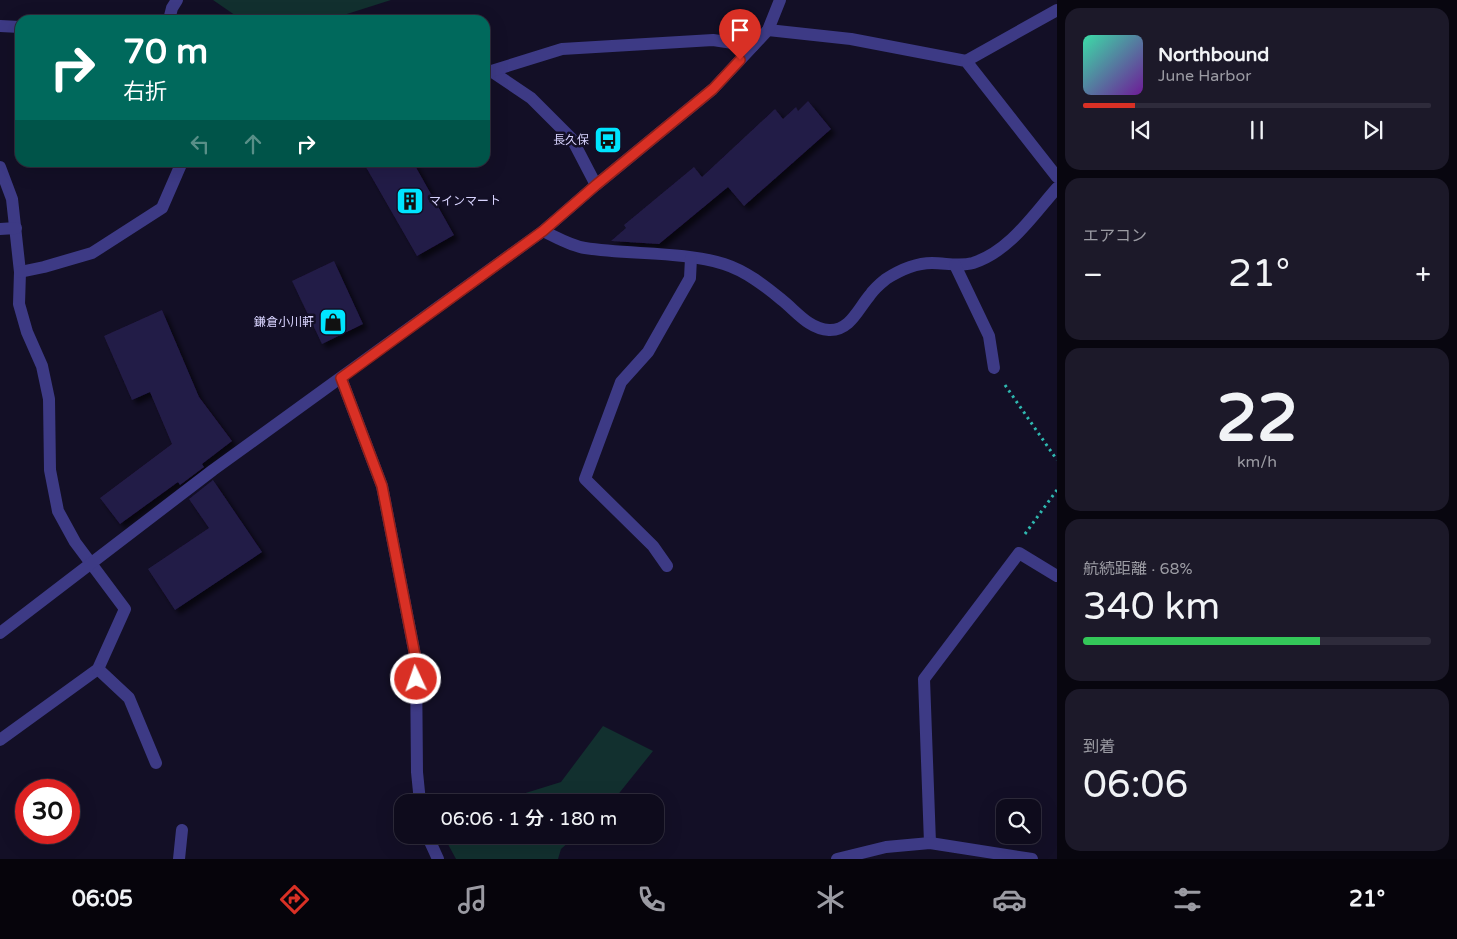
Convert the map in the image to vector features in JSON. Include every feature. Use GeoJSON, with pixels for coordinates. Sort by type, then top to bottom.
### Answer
{"type":"FeatureCollection","features":[{"type":"Feature","properties":{"kind":"street"},"geometry":{"type":"LineString","coordinates":[[170,15],[177,0]]}},
{"type":"Feature","properties":{"kind":"street"},"geometry":{"type":"LineString","coordinates":[[0,633],[213,470],[543,231],[713,89],[768,30],[780,0]]}},
{"type":"Feature","properties":{"kind":"street"},"geometry":{"type":"LineString","coordinates":[[768,30],[851,39],[966,61],[1057,10]]}},
{"type":"Feature","properties":{"kind":"street"},"geometry":{"type":"LineString","coordinates":[[0,26],[15,27]]}},
{"type":"Feature","properties":{"kind":"street"},"geometry":{"type":"LineString","coordinates":[[490,71],[562,49],[713,40],[753,46]]}},
{"type":"Feature","properties":{"kind":"street"},"geometry":{"type":"LineString","coordinates":[[966,61],[1057,177]]}},
{"type":"Feature","properties":{"kind":"street"},"geometry":{"type":"LineString","coordinates":[[490,73],[531,98],[572,138],[596,185]]}},
{"type":"Feature","properties":{"kind":"street"},"geometry":{"type":"LineString","coordinates":[[0,167],[12,199],[20,272],[19,304],[27,332],[42,366],[49,399],[50,470],[58,511],[75,542],[125,609],[98,669],[0,740]]}},
{"type":"Feature","properties":{"kind":"street"},"geometry":{"type":"LineString","coordinates":[[20,272],[92,253],[162,208],[180,167]]}},
{"type":"Feature","properties":{"kind":"street"},"geometry":{"type":"LineString","coordinates":[[543,231],[583,248],[690,258],[724,264],[746,274],[783,300],[811,325],[828,330],[840,329],[851,321],[871,293],[886,280],[911,266],[932,263],[955,265],[973,263],[998,250],[1018,233],[1057,188]]}},
{"type":"Feature","properties":{"kind":"street"},"geometry":{"type":"LineString","coordinates":[[0,229],[16,228]]}},
{"type":"Feature","properties":{"kind":"street"},"geometry":{"type":"LineString","coordinates":[[666,566],[653,546],[584,479],[620,382],[648,352],[658,336],[690,278],[690,258]]}},
{"type":"Feature","properties":{"kind":"street"},"geometry":{"type":"LineString","coordinates":[[955,265],[989,336],[994,368]]}},
{"type":"Feature","properties":{"kind":"street"},"geometry":{"type":"LineString","coordinates":[[341,378],[382,486],[416,660],[417,772],[419,794]]}},
{"type":"Feature","properties":{"kind":"street"},"geometry":{"type":"LineString","coordinates":[[930,843],[924,679],[1019,553],[1057,576]]}},
{"type":"Feature","properties":{"kind":"street"},"geometry":{"type":"LineString","coordinates":[[98,669],[128,698],[156,762]]}},
{"type":"Feature","properties":{"kind":"street"},"geometry":{"type":"LineString","coordinates":[[179,859],[182,830]]}},
{"type":"Feature","properties":{"kind":"street"},"geometry":{"type":"LineString","coordinates":[[837,859],[886,847],[930,843],[1032,859]]}},
{"type":"Feature","properties":{"kind":"street"},"geometry":{"type":"LineString","coordinates":[[432,844],[438,859]]}},
{"type":"Feature","properties":{"kind":"path"},"geometry":{"type":"LineString","coordinates":[[994,368],[1057,460]]}},
{"type":"Feature","properties":{"kind":"path"},"geometry":{"type":"LineString","coordinates":[[1019,553],[1023,536],[1057,490]]}},
{"type":"Feature","properties":{"kind":"green space"},"geometry":{"type":"Polygon","coordinates":[[[213,0],[391,0],[344,15],[235,15],[213,0]]]}},
{"type":"Feature","properties":{"kind":"green space"},"geometry":{"type":"Polygon","coordinates":[[[603,726],[653,751],[618,794],[523,794],[561,782],[603,726]]]}},
{"type":"Feature","properties":{"kind":"green space"},"geometry":{"type":"Polygon","coordinates":[[[448,844],[567,844],[561,849],[558,859],[456,859],[448,844]]]}},
{"type":"Feature","properties":{"kind":"building"},"geometry":{"type":"Polygon","coordinates":[[[808,101],[831,129],[744,206],[728,187],[659,244],[611,241],[626,228],[624,225],[694,167],[702,177],[775,109],[783,119],[796,107],[798,111],[808,101]]]}},
{"type":"Feature","properties":{"kind":"building","name":"マインマート"},"geometry":{"type":"Polygon","coordinates":[[[366,167],[416,167],[454,235],[417,256],[366,167]]]}},
{"type":"Feature","properties":{"kind":"building"},"geometry":{"type":"Polygon","coordinates":[[[334,261],[363,324],[322,344],[292,281],[334,261]]]}},
{"type":"Feature","properties":{"kind":"building"},"geometry":{"type":"Polygon","coordinates":[[[162,310],[199,397],[232,441],[202,464],[204,467],[180,485],[178,482],[120,524],[100,498],[172,444],[150,392],[132,400],[104,336],[162,310]]]}},
{"type":"Feature","properties":{"kind":"building"},"geometry":{"type":"Polygon","coordinates":[[[213,480],[262,552],[175,610],[148,569],[209,528],[189,499],[213,480]]]}},
{"type":"Feature","properties":{"kind":"place","name":"長久保"},"geometry":{"type":"Point","coordinates":[608,140]}},
{"type":"Feature","properties":{"kind":"place","name":"マインマート"},"geometry":{"type":"Point","coordinates":[410,201]}},
{"type":"Feature","properties":{"kind":"place","name":"鎌倉小川軒"},"geometry":{"type":"Point","coordinates":[333,322]}},
{"type":"Feature","properties":{"kind":"route"},"geometry":{"type":"LineString","coordinates":[[416,679],[416,660],[382,486],[341,378],[543,231],[713,89],[740,60]]}}]}
